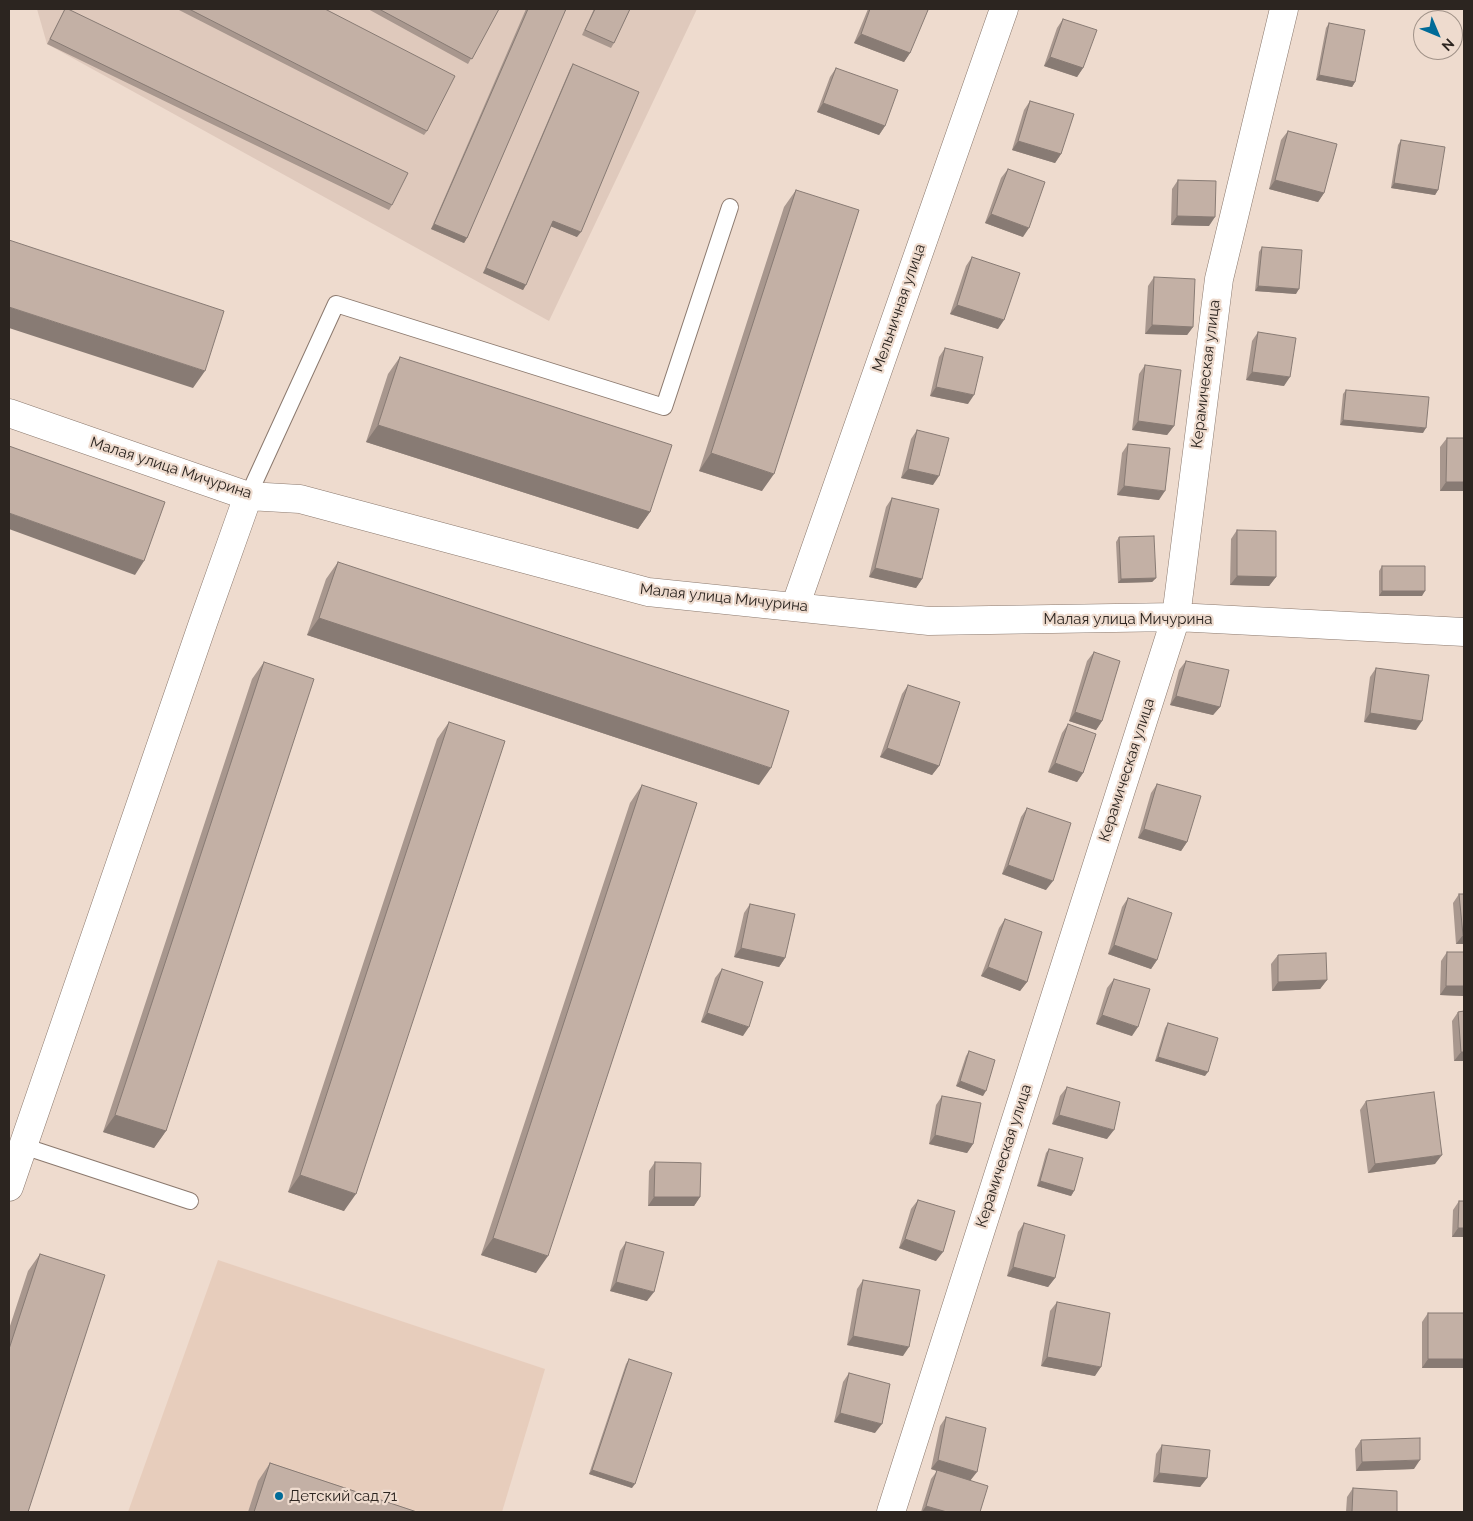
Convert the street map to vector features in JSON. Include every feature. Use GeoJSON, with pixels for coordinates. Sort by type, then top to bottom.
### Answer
{"type":"FeatureCollection","features":[{"type":"Feature","properties":{"kind":"street","name":"Мельничная улица"},"geometry":{"type":"LineString","coordinates":[[795,606],[1004,9]]}},
{"type":"Feature","properties":{"kind":"street","name":"Керамическая улица"},"geometry":{"type":"LineString","coordinates":[[891,1512],[1176,617],[1219,279],[1284,9]]}},
{"type":"Feature","properties":{"kind":"street","name":"Малая улица Мичурина"},"geometry":{"type":"LineString","coordinates":[[9,413],[248,496],[300,499],[648,592],[929,621],[1176,617],[1464,632]]}},
{"type":"Feature","properties":{"kind":"street"},"geometry":{"type":"LineString","coordinates":[[9,1187],[248,496]]}},
{"type":"Feature","properties":{"kind":"lane"},"geometry":{"type":"LineString","coordinates":[[248,496],[336,304],[664,408],[730,207]]}},
{"type":"Feature","properties":{"kind":"lane"},"geometry":{"type":"LineString","coordinates":[[23,1146],[190,1201]]}},
{"type":"Feature","properties":{"kind":"shaded area"},"geometry":{"type":"Polygon","coordinates":[[[37,9],[697,9],[549,321],[47,44],[37,9]]]}},
{"type":"Feature","properties":{"kind":"shaded area"},"geometry":{"type":"Polygon","coordinates":[[[218,1260],[545,1369],[502,1512],[128,1512],[218,1260]]]}},
{"type":"Feature","properties":{"kind":"building"},"geometry":{"type":"Polygon","coordinates":[[[65,9],[408,173],[392,205],[50,39],[65,9]]]}},
{"type":"Feature","properties":{"kind":"building"},"geometry":{"type":"Polygon","coordinates":[[[189,9],[325,9],[455,76],[427,131],[189,9]]]}},
{"type":"Feature","properties":{"kind":"building"},"geometry":{"type":"Polygon","coordinates":[[[379,9],[499,9],[472,59],[379,9]]]}},
{"type":"Feature","properties":{"kind":"building"},"geometry":{"type":"Polygon","coordinates":[[[528,9],[566,9],[467,238],[434,224],[528,9]]]}},
{"type":"Feature","properties":{"kind":"building"},"geometry":{"type":"Polygon","coordinates":[[[595,9],[630,9],[614,43],[585,30],[595,9]]]}},
{"type":"Feature","properties":{"kind":"building"},"geometry":{"type":"Polygon","coordinates":[[[870,9],[928,10],[910,53],[861,34],[870,9]]]}},
{"type":"Feature","properties":{"kind":"building"},"geometry":{"type":"Polygon","coordinates":[[[1063,19],[1097,30],[1083,68],[1050,57],[1063,19]]]}},
{"type":"Feature","properties":{"kind":"building"},"geometry":{"type":"Polygon","coordinates":[[[1329,23],[1365,30],[1355,82],[1319,75],[1329,23]]]}},
{"type":"Feature","properties":{"kind":"building"},"geometry":{"type":"Polygon","coordinates":[[[573,64],[639,92],[581,232],[553,221],[526,285],[486,268],[573,64]]]}},
{"type":"Feature","properties":{"kind":"building"},"geometry":{"type":"Polygon","coordinates":[[[836,68],[898,90],[885,126],[823,103],[836,68]]]}},
{"type":"Feature","properties":{"kind":"building"},"geometry":{"type":"Polygon","coordinates":[[[1030,101],[1074,114],[1061,154],[1018,141],[1030,101]]]}},
{"type":"Feature","properties":{"kind":"building"},"geometry":{"type":"Polygon","coordinates":[[[1288,131],[1337,144],[1324,193],[1275,180],[1288,131]]]}},
{"type":"Feature","properties":{"kind":"building"},"geometry":{"type":"Polygon","coordinates":[[[1401,140],[1445,147],[1438,190],[1394,183],[1401,140]]]}},
{"type":"Feature","properties":{"kind":"building"},"geometry":{"type":"Polygon","coordinates":[[[1008,169],[1045,182],[1029,228],[991,214],[1008,169]]]}},
{"type":"Feature","properties":{"kind":"building"},"geometry":{"type":"Polygon","coordinates":[[[1178,180],[1216,181],[1215,217],[1177,216],[1178,180]]]}},
{"type":"Feature","properties":{"kind":"building"},"geometry":{"type":"Polygon","coordinates":[[[796,190],[859,210],[774,474],[711,453],[796,190]]]}},
{"type":"Feature","properties":{"kind":"building"},"geometry":{"type":"Polygon","coordinates":[[[9,240],[224,311],[205,371],[9,307],[9,240]]]}},
{"type":"Feature","properties":{"kind":"building"},"geometry":{"type":"Polygon","coordinates":[[[1262,247],[1302,250],[1299,289],[1258,286],[1262,247]]]}},
{"type":"Feature","properties":{"kind":"building"},"geometry":{"type":"Polygon","coordinates":[[[972,257],[1020,273],[1004,320],[957,305],[972,257]]]}},
{"type":"Feature","properties":{"kind":"building"},"geometry":{"type":"Polygon","coordinates":[[[1154,277],[1195,279],[1193,327],[1152,325],[1154,277]]]}},
{"type":"Feature","properties":{"kind":"building"},"geometry":{"type":"Polygon","coordinates":[[[1258,332],[1296,338],[1290,377],[1252,372],[1258,332]]]}},
{"type":"Feature","properties":{"kind":"building"},"geometry":{"type":"Polygon","coordinates":[[[945,348],[983,357],[974,395],[936,387],[945,348]]]}},
{"type":"Feature","properties":{"kind":"building"},"geometry":{"type":"Polygon","coordinates":[[[400,357],[672,445],[650,512],[378,425],[400,357]]]}},
{"type":"Feature","properties":{"kind":"building"},"geometry":{"type":"Polygon","coordinates":[[[1145,365],[1181,370],[1174,426],[1138,421],[1145,365]]]}},
{"type":"Feature","properties":{"kind":"building"},"geometry":{"type":"Polygon","coordinates":[[[1346,390],[1429,397],[1426,428],[1343,420],[1346,390]]]}},
{"type":"Feature","properties":{"kind":"building"},"geometry":{"type":"Polygon","coordinates":[[[917,430],[949,438],[939,476],[908,469],[917,430]]]}},
{"type":"Feature","properties":{"kind":"building"},"geometry":{"type":"Polygon","coordinates":[[[1447,438],[1464,438],[1464,482],[1446,482],[1447,438]]]}},
{"type":"Feature","properties":{"kind":"building"},"geometry":{"type":"Polygon","coordinates":[[[1128,444],[1170,448],[1165,491],[1124,486],[1128,444]]]}},
{"type":"Feature","properties":{"kind":"building"},"geometry":{"type":"Polygon","coordinates":[[[9,446],[165,502],[144,561],[9,513],[9,446]]]}},
{"type":"Feature","properties":{"kind":"building"},"geometry":{"type":"Polygon","coordinates":[[[892,498],[939,509],[922,579],[875,568],[892,498]]]}},
{"type":"Feature","properties":{"kind":"building"},"geometry":{"type":"Polygon","coordinates":[[[1237,530],[1276,531],[1276,577],[1237,576],[1237,530]]]}},
{"type":"Feature","properties":{"kind":"building"},"geometry":{"type":"Polygon","coordinates":[[[1154,536],[1156,578],[1121,579],[1119,537],[1154,536]]]}},
{"type":"Feature","properties":{"kind":"building"},"geometry":{"type":"Polygon","coordinates":[[[338,562],[789,711],[771,768],[319,618],[338,562]]]}},
{"type":"Feature","properties":{"kind":"building"},"geometry":{"type":"Polygon","coordinates":[[[1382,566],[1425,566],[1425,591],[1382,591],[1382,566]]]}},
{"type":"Feature","properties":{"kind":"building"},"geometry":{"type":"Polygon","coordinates":[[[1094,652],[1120,661],[1102,721],[1075,712],[1094,652]]]}},
{"type":"Feature","properties":{"kind":"building"},"geometry":{"type":"Polygon","coordinates":[[[1186,661],[1229,670],[1220,707],[1176,696],[1186,661]]]}},
{"type":"Feature","properties":{"kind":"building"},"geometry":{"type":"Polygon","coordinates":[[[264,662],[314,679],[166,1131],[115,1115],[264,662]]]}},
{"type":"Feature","properties":{"kind":"building"},"geometry":{"type":"Polygon","coordinates":[[[1376,668],[1429,675],[1422,721],[1370,713],[1376,668]]]}},
{"type":"Feature","properties":{"kind":"building"},"geometry":{"type":"Polygon","coordinates":[[[908,685],[960,702],[939,766],[887,748],[908,685]]]}},
{"type":"Feature","properties":{"kind":"building"},"geometry":{"type":"Polygon","coordinates":[[[449,722],[505,741],[356,1194],[300,1175],[449,722]]]}},
{"type":"Feature","properties":{"kind":"building"},"geometry":{"type":"Polygon","coordinates":[[[1068,724],[1096,734],[1083,773],[1055,763],[1068,724]]]}},
{"type":"Feature","properties":{"kind":"building"},"geometry":{"type":"Polygon","coordinates":[[[1157,784],[1201,796],[1187,842],[1144,829],[1157,784]]]}},
{"type":"Feature","properties":{"kind":"building"},"geometry":{"type":"Polygon","coordinates":[[[642,785],[697,803],[548,1256],[493,1238],[642,785]]]}},
{"type":"Feature","properties":{"kind":"building"},"geometry":{"type":"Polygon","coordinates":[[[1027,808],[1071,823],[1053,881],[1008,865],[1027,808]]]}},
{"type":"Feature","properties":{"kind":"building"},"geometry":{"type":"Polygon","coordinates":[[[1459,894],[1464,894],[1464,935],[1463,935],[1459,894]]]}},
{"type":"Feature","properties":{"kind":"building"},"geometry":{"type":"Polygon","coordinates":[[[1128,898],[1172,913],[1157,960],[1114,945],[1128,898]]]}},
{"type":"Feature","properties":{"kind":"building"},"geometry":{"type":"Polygon","coordinates":[[[750,904],[795,914],[785,958],[741,948],[750,904]]]}},
{"type":"Feature","properties":{"kind":"building"},"geometry":{"type":"Polygon","coordinates":[[[1005,919],[1042,932],[1027,982],[988,967],[1005,919]]]}},
{"type":"Feature","properties":{"kind":"building"},"geometry":{"type":"Polygon","coordinates":[[[1447,952],[1464,952],[1464,986],[1446,986],[1447,952]]]}},
{"type":"Feature","properties":{"kind":"building"},"geometry":{"type":"Polygon","coordinates":[[[1326,953],[1327,980],[1278,982],[1278,955],[1326,953]]]}},
{"type":"Feature","properties":{"kind":"building"},"geometry":{"type":"Polygon","coordinates":[[[722,969],[763,982],[749,1027],[707,1013],[722,969]]]}},
{"type":"Feature","properties":{"kind":"building"},"geometry":{"type":"Polygon","coordinates":[[[1114,979],[1150,989],[1138,1027],[1102,1015],[1114,979]]]}},
{"type":"Feature","properties":{"kind":"building"},"geometry":{"type":"Polygon","coordinates":[[[1464,1011],[1464,1052],[1461,1052],[1458,1012],[1464,1011]]]}},
{"type":"Feature","properties":{"kind":"building"},"geometry":{"type":"Polygon","coordinates":[[[1168,1023],[1218,1038],[1208,1072],[1158,1057],[1168,1023]]]}},
{"type":"Feature","properties":{"kind":"building"},"geometry":{"type":"Polygon","coordinates":[[[969,1051],[995,1060],[986,1091],[960,1081],[969,1051]]]}},
{"type":"Feature","properties":{"kind":"building"},"geometry":{"type":"Polygon","coordinates":[[[1067,1087],[1120,1102],[1114,1130],[1059,1115],[1067,1087]]]}},
{"type":"Feature","properties":{"kind":"building"},"geometry":{"type":"Polygon","coordinates":[[[1434,1092],[1442,1155],[1375,1164],[1366,1101],[1434,1092]]]}},
{"type":"Feature","properties":{"kind":"building"},"geometry":{"type":"Polygon","coordinates":[[[942,1096],[981,1103],[973,1144],[935,1135],[942,1096]]]}},
{"type":"Feature","properties":{"kind":"building"},"geometry":{"type":"Polygon","coordinates":[[[1049,1149],[1083,1158],[1074,1191],[1040,1181],[1049,1149]]]}},
{"type":"Feature","properties":{"kind":"building"},"geometry":{"type":"Polygon","coordinates":[[[655,1162],[701,1163],[700,1197],[654,1197],[655,1162]]]}},
{"type":"Feature","properties":{"kind":"building"},"geometry":{"type":"Polygon","coordinates":[[[918,1200],[955,1211],[943,1252],[905,1239],[918,1200]]]}},
{"type":"Feature","properties":{"kind":"building"},"geometry":{"type":"Polygon","coordinates":[[[1459,1201],[1464,1201],[1464,1228],[1458,1228],[1459,1201]]]}},
{"type":"Feature","properties":{"kind":"building"},"geometry":{"type":"Polygon","coordinates":[[[1024,1223],[1065,1235],[1055,1278],[1013,1267],[1024,1223]]]}},
{"type":"Feature","properties":{"kind":"building"},"geometry":{"type":"Polygon","coordinates":[[[626,1242],[664,1252],[654,1292],[616,1282],[626,1242]]]}},
{"type":"Feature","properties":{"kind":"building"},"geometry":{"type":"Polygon","coordinates":[[[40,1254],[105,1275],[28,1512],[9,1512],[9,1349],[40,1254]]]}},
{"type":"Feature","properties":{"kind":"building"},"geometry":{"type":"Polygon","coordinates":[[[863,1280],[920,1290],[909,1347],[853,1336],[863,1280]]]}},
{"type":"Feature","properties":{"kind":"building"},"geometry":{"type":"Polygon","coordinates":[[[1057,1302],[1110,1313],[1101,1367],[1047,1357],[1057,1302]]]}},
{"type":"Feature","properties":{"kind":"building"},"geometry":{"type":"Polygon","coordinates":[[[1428,1313],[1464,1313],[1464,1359],[1428,1359],[1428,1313]]]}},
{"type":"Feature","properties":{"kind":"building"},"geometry":{"type":"Polygon","coordinates":[[[629,1359],[672,1373],[635,1484],[592,1470],[629,1359]]]}},
{"type":"Feature","properties":{"kind":"building"},"geometry":{"type":"Polygon","coordinates":[[[849,1373],[890,1384],[882,1424],[840,1413],[849,1373]]]}},
{"type":"Feature","properties":{"kind":"building"},"geometry":{"type":"Polygon","coordinates":[[[946,1417],[986,1428],[977,1472],[938,1460],[946,1417]]]}},
{"type":"Feature","properties":{"kind":"building"},"geometry":{"type":"Polygon","coordinates":[[[1420,1438],[1420,1460],[1362,1462],[1361,1440],[1420,1438]]]}},
{"type":"Feature","properties":{"kind":"building"},"geometry":{"type":"Polygon","coordinates":[[[1162,1445],[1210,1450],[1207,1478],[1159,1473],[1162,1445]]]}},
{"type":"Feature","properties":{"kind":"building"},"geometry":{"type":"Polygon","coordinates":[[[270,1463],[417,1512],[254,1512],[270,1463]]]}},
{"type":"Feature","properties":{"kind":"building"},"geometry":{"type":"Polygon","coordinates":[[[937,1470],[988,1486],[980,1512],[947,1512],[926,1506],[937,1470]]]}},
{"type":"Feature","properties":{"kind":"building"},"geometry":{"type":"Polygon","coordinates":[[[1353,1488],[1397,1491],[1397,1512],[1352,1512],[1353,1488]]]}},
{"type":"Feature","properties":{"kind":"place","name":"Детский сад 71"},"geometry":{"type":"Point","coordinates":[279,1496]}}]}
